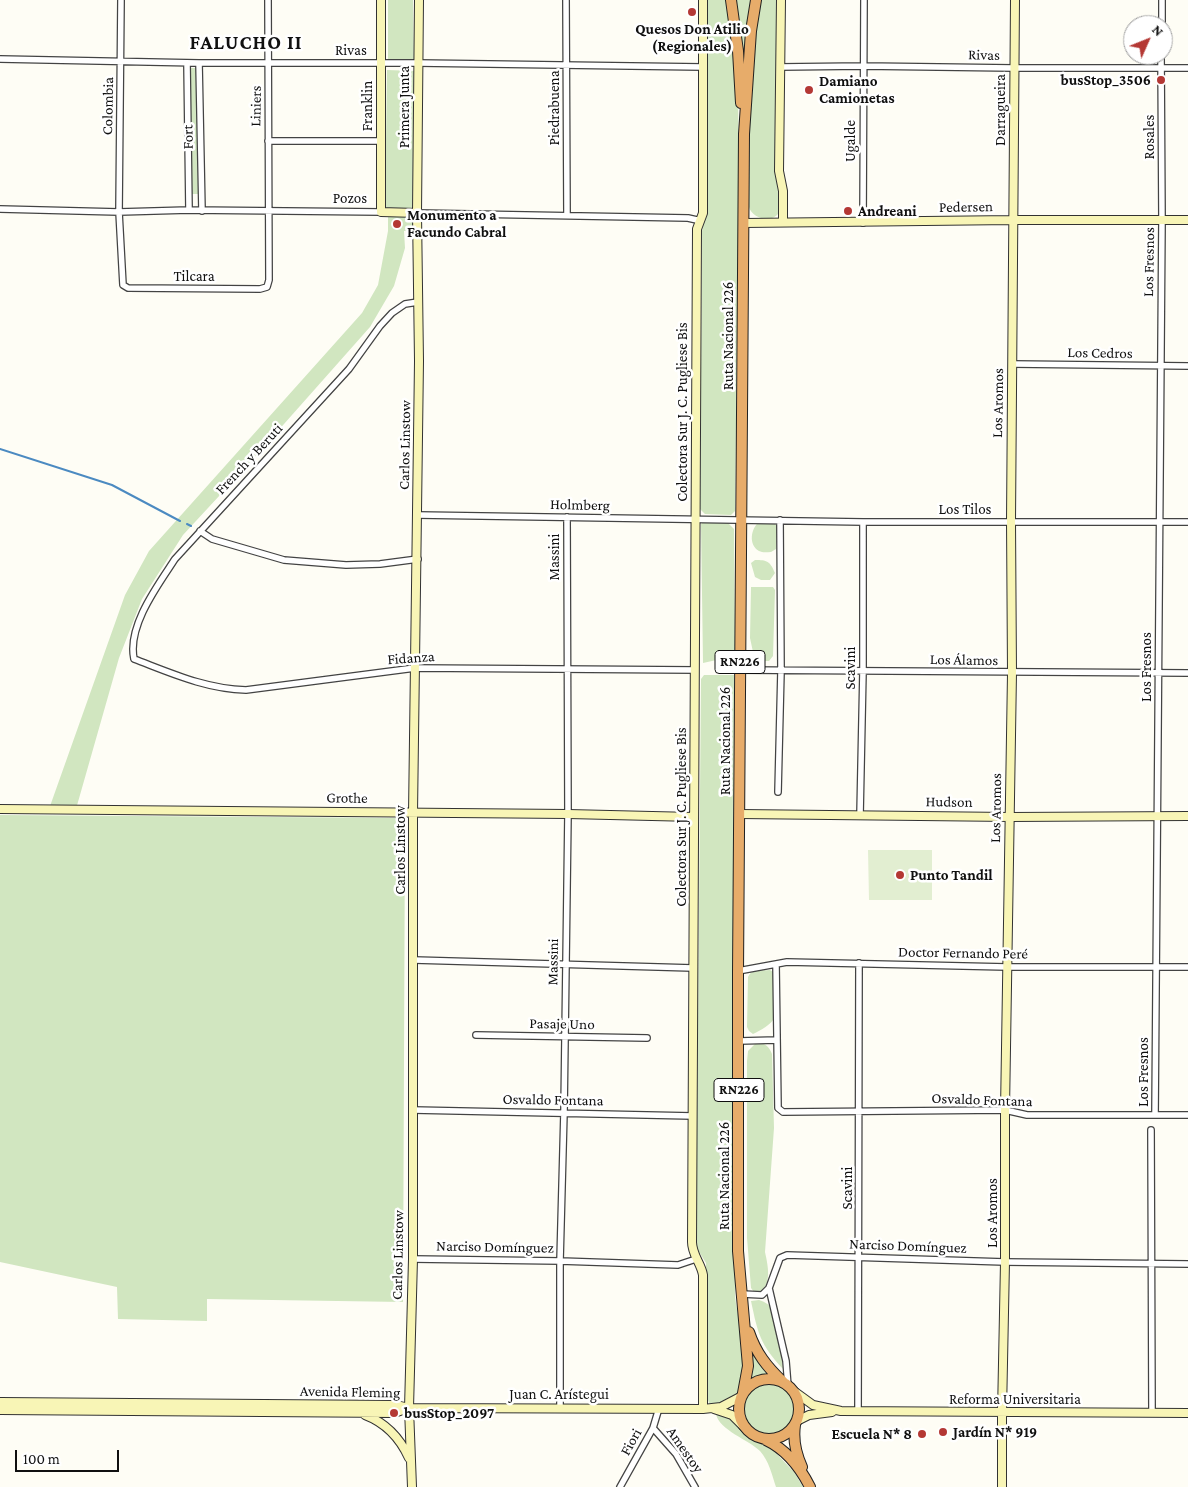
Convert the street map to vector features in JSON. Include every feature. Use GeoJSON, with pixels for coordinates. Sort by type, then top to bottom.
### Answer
{"type":"FeatureCollection","features":[{"type":"Feature","properties":{"kind":"highway","name":"Ruta Nacional 226"},"geometry":{"type":"LineString","coordinates":[[731,0],[738,50],[744,134]]}},
{"type":"Feature","properties":{"kind":"highway","name":"Ruta Nacional 226"},"geometry":{"type":"LineString","coordinates":[[756,0],[751,31],[744,134],[738,971],[738,1251],[748,1366],[739,1405],[739,1414],[746,1429],[781,1448],[791,1458],[808,1483]]}},
{"type":"Feature","properties":{"kind":"highway","name":"Ruta Nacional 226"},"geometry":{"type":"LineString","coordinates":[[744,1317],[758,1354],[767,1367],[796,1396],[799,1404],[794,1435],[796,1451],[808,1483]]}},
{"type":"Feature","properties":{"kind":"highway"},"geometry":{"type":"LineString","coordinates":[[743,1394],[748,1387],[762,1380],[770,1379],[788,1386]]}},
{"type":"Feature","properties":{"kind":"highway"},"geometry":{"type":"LineString","coordinates":[[760,1438],[776,1439],[790,1431],[796,1423]]}},
{"type":"Feature","properties":{"kind":"street","name":"Colombia"},"geometry":{"type":"LineString","coordinates":[[121,0],[119,212],[123,285]]}},
{"type":"Feature","properties":{"kind":"street","name":"Liniers"},"geometry":{"type":"LineString","coordinates":[[267,287],[270,63],[268,0]]}},
{"type":"Feature","properties":{"kind":"street","name":"Franklin"},"geometry":{"type":"LineString","coordinates":[[382,0],[382,212]]}},
{"type":"Feature","properties":{"kind":"street","name":"Primera Junta"},"geometry":{"type":"LineString","coordinates":[[417,213],[419,0]]}},
{"type":"Feature","properties":{"kind":"street","name":"Piedrabuena"},"geometry":{"type":"LineString","coordinates":[[566,0],[567,215]]}},
{"type":"Feature","properties":{"kind":"street","name":"Colectora Sur J. C. Pugliese Bis"},"geometry":{"type":"LineString","coordinates":[[703,0],[703,213],[698,229],[695,518],[696,670],[692,1242],[693,1252],[703,1275],[706,1409]]}},
{"type":"Feature","properties":{"kind":"street"},"geometry":{"type":"LineString","coordinates":[[781,0],[779,171],[783,191],[783,222]]}},
{"type":"Feature","properties":{"kind":"street","name":"Ugalde"},"geometry":{"type":"LineString","coordinates":[[863,223],[864,0]]}},
{"type":"Feature","properties":{"kind":"street","name":"Darragueira"},"geometry":{"type":"LineString","coordinates":[[1014,220],[1013,68],[1015,0]]}},
{"type":"Feature","properties":{"kind":"street"},"geometry":{"type":"LineString","coordinates":[[1162,0],[1162,15]]}},
{"type":"Feature","properties":{"kind":"street","name":"Rivas"},"geometry":{"type":"LineString","coordinates":[[0,59],[121,60],[187,63],[418,63],[702,67]]}},
{"type":"Feature","properties":{"kind":"street","name":"Fort"},"geometry":{"type":"LineString","coordinates":[[187,63],[189,210]]}},
{"type":"Feature","properties":{"kind":"street","name":"Fort"},"geometry":{"type":"LineString","coordinates":[[199,63],[202,211]]}},
{"type":"Feature","properties":{"kind":"street","name":"Rosales"},"geometry":{"type":"LineString","coordinates":[[1161,65],[1162,220]]}},
{"type":"Feature","properties":{"kind":"street","name":"Rivas"},"geometry":{"type":"LineString","coordinates":[[780,67],[1188,68]]}},
{"type":"Feature","properties":{"kind":"street"},"geometry":{"type":"LineString","coordinates":[[268,141],[381,141]]}},
{"type":"Feature","properties":{"kind":"street","name":"Pozos"},"geometry":{"type":"LineString","coordinates":[[0,209],[119,212],[189,210],[567,215],[688,218],[697,220],[699,223]]}},
{"type":"Feature","properties":{"kind":"street","name":"Carlos Linstow"},"geometry":{"type":"LineString","coordinates":[[412,1487],[409,1408],[413,1259],[413,813],[418,559],[417,213]]}},
{"type":"Feature","properties":{"kind":"street","name":"Los Aromos"},"geometry":{"type":"LineString","coordinates":[[1002,1487],[1005,1110],[1012,673],[1011,521],[1014,220]]}},
{"type":"Feature","properties":{"kind":"street","name":"Los Fresnos"},"geometry":{"type":"LineString","coordinates":[[1155,1115],[1162,220]]}},
{"type":"Feature","properties":{"kind":"street","name":"Pedersen"},"geometry":{"type":"LineString","coordinates":[[744,223],[1188,220]]}},
{"type":"Feature","properties":{"kind":"street","name":"Tilcara"},"geometry":{"type":"LineString","coordinates":[[123,285],[128,288],[260,289],[267,287]]}},
{"type":"Feature","properties":{"kind":"street","name":"French y Beruti"},"geometry":{"type":"LineString","coordinates":[[134,659],[132,649],[140,619],[175,559],[349,368],[392,313],[405,304],[418,302]]}},
{"type":"Feature","properties":{"kind":"street","name":"Los Cedros"},"geometry":{"type":"LineString","coordinates":[[1012,364],[1188,366]]}},
{"type":"Feature","properties":{"kind":"street","name":"Holmberg"},"geometry":{"type":"LineString","coordinates":[[418,515],[742,519]]}},
{"type":"Feature","properties":{"kind":"street","name":"Massini"},"geometry":{"type":"LineString","coordinates":[[560,1408],[560,1261],[568,814],[566,669],[567,517]]}},
{"type":"Feature","properties":{"kind":"street","name":"Los Tilos"},"geometry":{"type":"LineString","coordinates":[[742,519],[863,522],[1188,522]]}},
{"type":"Feature","properties":{"kind":"street"},"geometry":{"type":"LineString","coordinates":[[778,792],[781,671],[780,520]]}},
{"type":"Feature","properties":{"kind":"street","name":"Scavini"},"geometry":{"type":"LineString","coordinates":[[860,815],[863,671],[863,522]]}},
{"type":"Feature","properties":{"kind":"street"},"geometry":{"type":"LineString","coordinates":[[200,531],[212,539],[284,560],[346,565],[380,564],[418,559]]}},
{"type":"Feature","properties":{"kind":"street","name":"Fidanza"},"geometry":{"type":"LineString","coordinates":[[134,659],[192,681],[238,690],[416,668],[696,670]]}},
{"type":"Feature","properties":{"kind":"street","name":"Los Álamos"},"geometry":{"type":"LineString","coordinates":[[740,670],[1188,673]]}},
{"type":"Feature","properties":{"kind":"street","name":"Grothe"},"geometry":{"type":"LineString","coordinates":[[0,809],[568,814],[694,817]]}},
{"type":"Feature","properties":{"kind":"street","name":"Hudson"},"geometry":{"type":"LineString","coordinates":[[740,814],[1010,817],[1188,816]]}},
{"type":"Feature","properties":{"kind":"street"},"geometry":{"type":"LineString","coordinates":[[414,960],[693,968]]}},
{"type":"Feature","properties":{"kind":"street","name":"Doctor Fernando Peré"},"geometry":{"type":"LineString","coordinates":[[738,971],[787,962],[1007,967],[1188,967]]}},
{"type":"Feature","properties":{"kind":"street","name":"Scavini"},"geometry":{"type":"LineString","coordinates":[[858,1412],[860,1256],[859,963]]}},
{"type":"Feature","properties":{"kind":"street"},"geometry":{"type":"LineString","coordinates":[[739,1040],[777,1040],[776,964]]}},
{"type":"Feature","properties":{"kind":"street","name":"Pasaje Uno"},"geometry":{"type":"LineString","coordinates":[[476,1036],[647,1038]]}},
{"type":"Feature","properties":{"kind":"street","name":"Osvaldo Fontana"},"geometry":{"type":"LineString","coordinates":[[777,1040],[778,1108],[783,1112],[1005,1110],[1027,1115],[1188,1115]]}},
{"type":"Feature","properties":{"kind":"street","name":"Osvaldo Fontana"},"geometry":{"type":"LineString","coordinates":[[414,1110],[693,1116]]}},
{"type":"Feature","properties":{"kind":"street"},"geometry":{"type":"LineString","coordinates":[[1151,1130],[1152,1412]]}},
{"type":"Feature","properties":{"kind":"street","name":"Narciso Domínguez"},"geometry":{"type":"LineString","coordinates":[[769,1288],[780,1258],[787,1255],[1005,1262],[1188,1264]]}},
{"type":"Feature","properties":{"kind":"street","name":"Narciso Domínguez"},"geometry":{"type":"LineString","coordinates":[[413,1259],[678,1265],[696,1259]]}},
{"type":"Feature","properties":{"kind":"street"},"geometry":{"type":"LineString","coordinates":[[742,1294],[762,1295],[769,1288]]}},
{"type":"Feature","properties":{"kind":"street"},"geometry":{"type":"LineString","coordinates":[[769,1288],[786,1361],[788,1386]]}},
{"type":"Feature","properties":{"kind":"street","name":"Reforma Universitaria"},"geometry":{"type":"LineString","coordinates":[[788,1386],[813,1405],[841,1411],[1188,1413]]}},
{"type":"Feature","properties":{"kind":"street","name":"Juan C. Arístegui"},"geometry":{"type":"LineString","coordinates":[[409,1408],[706,1409],[725,1406],[743,1394]]}},
{"type":"Feature","properties":{"kind":"street","name":"Avenida Fleming"},"geometry":{"type":"LineString","coordinates":[[0,1402],[396,1405],[409,1408]]}},
{"type":"Feature","properties":{"kind":"street","name":"Avenida Fleming"},"geometry":{"type":"LineString","coordinates":[[0,1410],[394,1413],[409,1408]]}},
{"type":"Feature","properties":{"kind":"street","name":"Fiori"},"geometry":{"type":"LineString","coordinates":[[620,1487],[653,1428],[658,1408]]}},
{"type":"Feature","properties":{"kind":"street","name":"Juan C. Arístegui"},"geometry":{"type":"LineString","coordinates":[[706,1409],[732,1415],[746,1429]]}},
{"type":"Feature","properties":{"kind":"street","name":"Reforma Universitaria"},"geometry":{"type":"LineString","coordinates":[[796,1423],[809,1415],[841,1411]]}},
{"type":"Feature","properties":{"kind":"street"},"geometry":{"type":"LineString","coordinates":[[356,1413],[373,1418],[389,1429],[400,1441],[411,1463]]}},
{"type":"Feature","properties":{"kind":"street","name":"Amestoy"},"geometry":{"type":"LineString","coordinates":[[653,1428],[676,1454],[695,1487]]}},
{"type":"Feature","properties":{"kind":"green space"},"geometry":{"type":"Polygon","coordinates":[[[388,0],[413,0],[414,59],[388,59],[388,0]]]}},
{"type":"Feature","properties":{"kind":"green space"},"geometry":{"type":"Polygon","coordinates":[[[707,0],[728,0],[738,102],[735,511],[731,515],[705,514],[700,509],[702,231],[706,210],[707,0]]]}},
{"type":"Feature","properties":{"kind":"green space"},"geometry":{"type":"Polygon","coordinates":[[[735,0],[753,0],[744,89],[735,0]]]}},
{"type":"Feature","properties":{"kind":"green space"},"geometry":{"type":"Polygon","coordinates":[[[759,0],[779,0],[776,172],[780,210],[774,217],[765,219],[751,212],[749,207],[751,103],[759,0]]]}},
{"type":"Feature","properties":{"kind":"green space"},"geometry":{"type":"Polygon","coordinates":[[[191,68],[197,68],[198,194],[191,194],[191,68]]]}},
{"type":"Feature","properties":{"kind":"green space"},"geometry":{"type":"Polygon","coordinates":[[[387,70],[415,71],[413,210],[385,210],[387,70]]]}},
{"type":"Feature","properties":{"kind":"green space"},"geometry":{"type":"Polygon","coordinates":[[[388,215],[414,216],[414,231],[404,231],[405,248],[394,286],[370,327],[183,535],[142,599],[119,658],[76,809],[49,809],[125,595],[149,551],[362,313],[378,285],[388,231],[388,215]]]}},
{"type":"Feature","properties":{"kind":"green space"},"geometry":{"type":"Polygon","coordinates":[[[706,520],[726,521],[734,529],[735,649],[730,657],[703,663],[701,524],[706,520]]]}},
{"type":"Feature","properties":{"kind":"green space"},"geometry":{"type":"Polygon","coordinates":[[[759,522],[775,523],[777,528],[776,549],[771,552],[760,552],[753,545],[752,536],[754,528],[759,522]]]}},
{"type":"Feature","properties":{"kind":"green space"},"geometry":{"type":"Polygon","coordinates":[[[755,560],[765,561],[770,564],[775,573],[770,580],[761,580],[755,577],[751,563],[755,560]]]}},
{"type":"Feature","properties":{"kind":"green space"},"geometry":{"type":"Polygon","coordinates":[[[751,587],[773,587],[775,590],[773,656],[769,661],[762,661],[753,652],[750,638],[751,587]]]}},
{"type":"Feature","properties":{"kind":"green space"},"geometry":{"type":"Polygon","coordinates":[[[704,675],[734,675],[733,1109],[735,1295],[744,1352],[744,1367],[742,1381],[737,1393],[728,1401],[716,1404],[709,1403],[706,1394],[706,1263],[696,1247],[701,679],[704,675]]]}},
{"type":"Feature","properties":{"kind":"green space"},"geometry":{"type":"Polygon","coordinates":[[[0,815],[405,818],[403,1302],[207,1299],[207,1321],[118,1319],[117,1287],[0,1262],[0,815]]]}},
{"type":"Feature","properties":{"kind":"green space","name":"Punto Tandil"},"geometry":{"type":"Polygon","coordinates":[[[868,850],[932,850],[932,900],[869,900],[868,850]]]}},
{"type":"Feature","properties":{"kind":"green space"},"geometry":{"type":"Polygon","coordinates":[[[770,970],[773,972],[775,1017],[768,1025],[753,1034],[747,1027],[748,977],[754,971],[770,970]]]}},
{"type":"Feature","properties":{"kind":"green space"},"geometry":{"type":"Polygon","coordinates":[[[756,1043],[766,1046],[772,1054],[774,1128],[765,1252],[768,1279],[760,1292],[754,1292],[751,1288],[747,1238],[747,1061],[748,1051],[756,1043]]]}},
{"type":"Feature","properties":{"kind":"green space"},"geometry":{"type":"Polygon","coordinates":[[[759,1300],[765,1302],[772,1309],[783,1369],[769,1352],[758,1330],[751,1301],[759,1300]]]}},
{"type":"Feature","properties":{"kind":"green space"},"geometry":{"type":"Polygon","coordinates":[[[749,1339],[768,1373],[751,1380],[750,1379],[749,1339]]]}},
{"type":"Feature","properties":{"kind":"green space"},"geometry":{"type":"Polygon","coordinates":[[[769,1383],[783,1387],[791,1395],[795,1409],[791,1423],[783,1431],[769,1435],[755,1431],[747,1423],[743,1409],[747,1395],[755,1387],[769,1383]]]}},
{"type":"Feature","properties":{"kind":"green space"},"geometry":{"type":"Polygon","coordinates":[[[115,1406],[395,1408],[395,1409],[115,1408],[115,1406]]]}},
{"type":"Feature","properties":{"kind":"green space"},"geometry":{"type":"Polygon","coordinates":[[[716,1414],[731,1417],[749,1436],[774,1451],[794,1472],[803,1487],[776,1487],[768,1464],[760,1451],[728,1430],[718,1420],[716,1414]]]}},
{"type":"Feature","properties":{"kind":"waterway"},"geometry":{"type":"LineString","coordinates":[[0,449],[112,485],[180,521]]}},
{"type":"Feature","properties":{"kind":"waterway"},"geometry":{"type":"LineString","coordinates":[[187,524],[191,526]]}},
{"type":"Feature","properties":{"kind":"place","name":"Quesos Don Atilio (Regionales)"},"geometry":{"type":"Point","coordinates":[692,12]}},
{"type":"Feature","properties":{"kind":"place","name":"busStop_3506"},"geometry":{"type":"Point","coordinates":[1161,80]}},
{"type":"Feature","properties":{"kind":"place","name":"Damiano Camionetas"},"geometry":{"type":"Point","coordinates":[809,90]}},
{"type":"Feature","properties":{"kind":"place","name":"Andreani"},"geometry":{"type":"Point","coordinates":[848,211]}},
{"type":"Feature","properties":{"kind":"place","name":"Monumento a Facundo Cabral"},"geometry":{"type":"Point","coordinates":[397,224]}},
{"type":"Feature","properties":{"kind":"place","name":"Punto Tandil"},"geometry":{"type":"Point","coordinates":[900,875]}},
{"type":"Feature","properties":{"kind":"place","name":"busStop_2097"},"geometry":{"type":"Point","coordinates":[394,1413]}},
{"type":"Feature","properties":{"kind":"place","name":"Jardín N* 919"},"geometry":{"type":"Point","coordinates":[943,1432]}},
{"type":"Feature","properties":{"kind":"place","name":"Escuela N* 8"},"geometry":{"type":"Point","coordinates":[922,1434]}},
{"type":"Feature","properties":{"kind":"district","name":"FALUCHO II"},"geometry":{"type":"Point","coordinates":[246,43]}}]}
